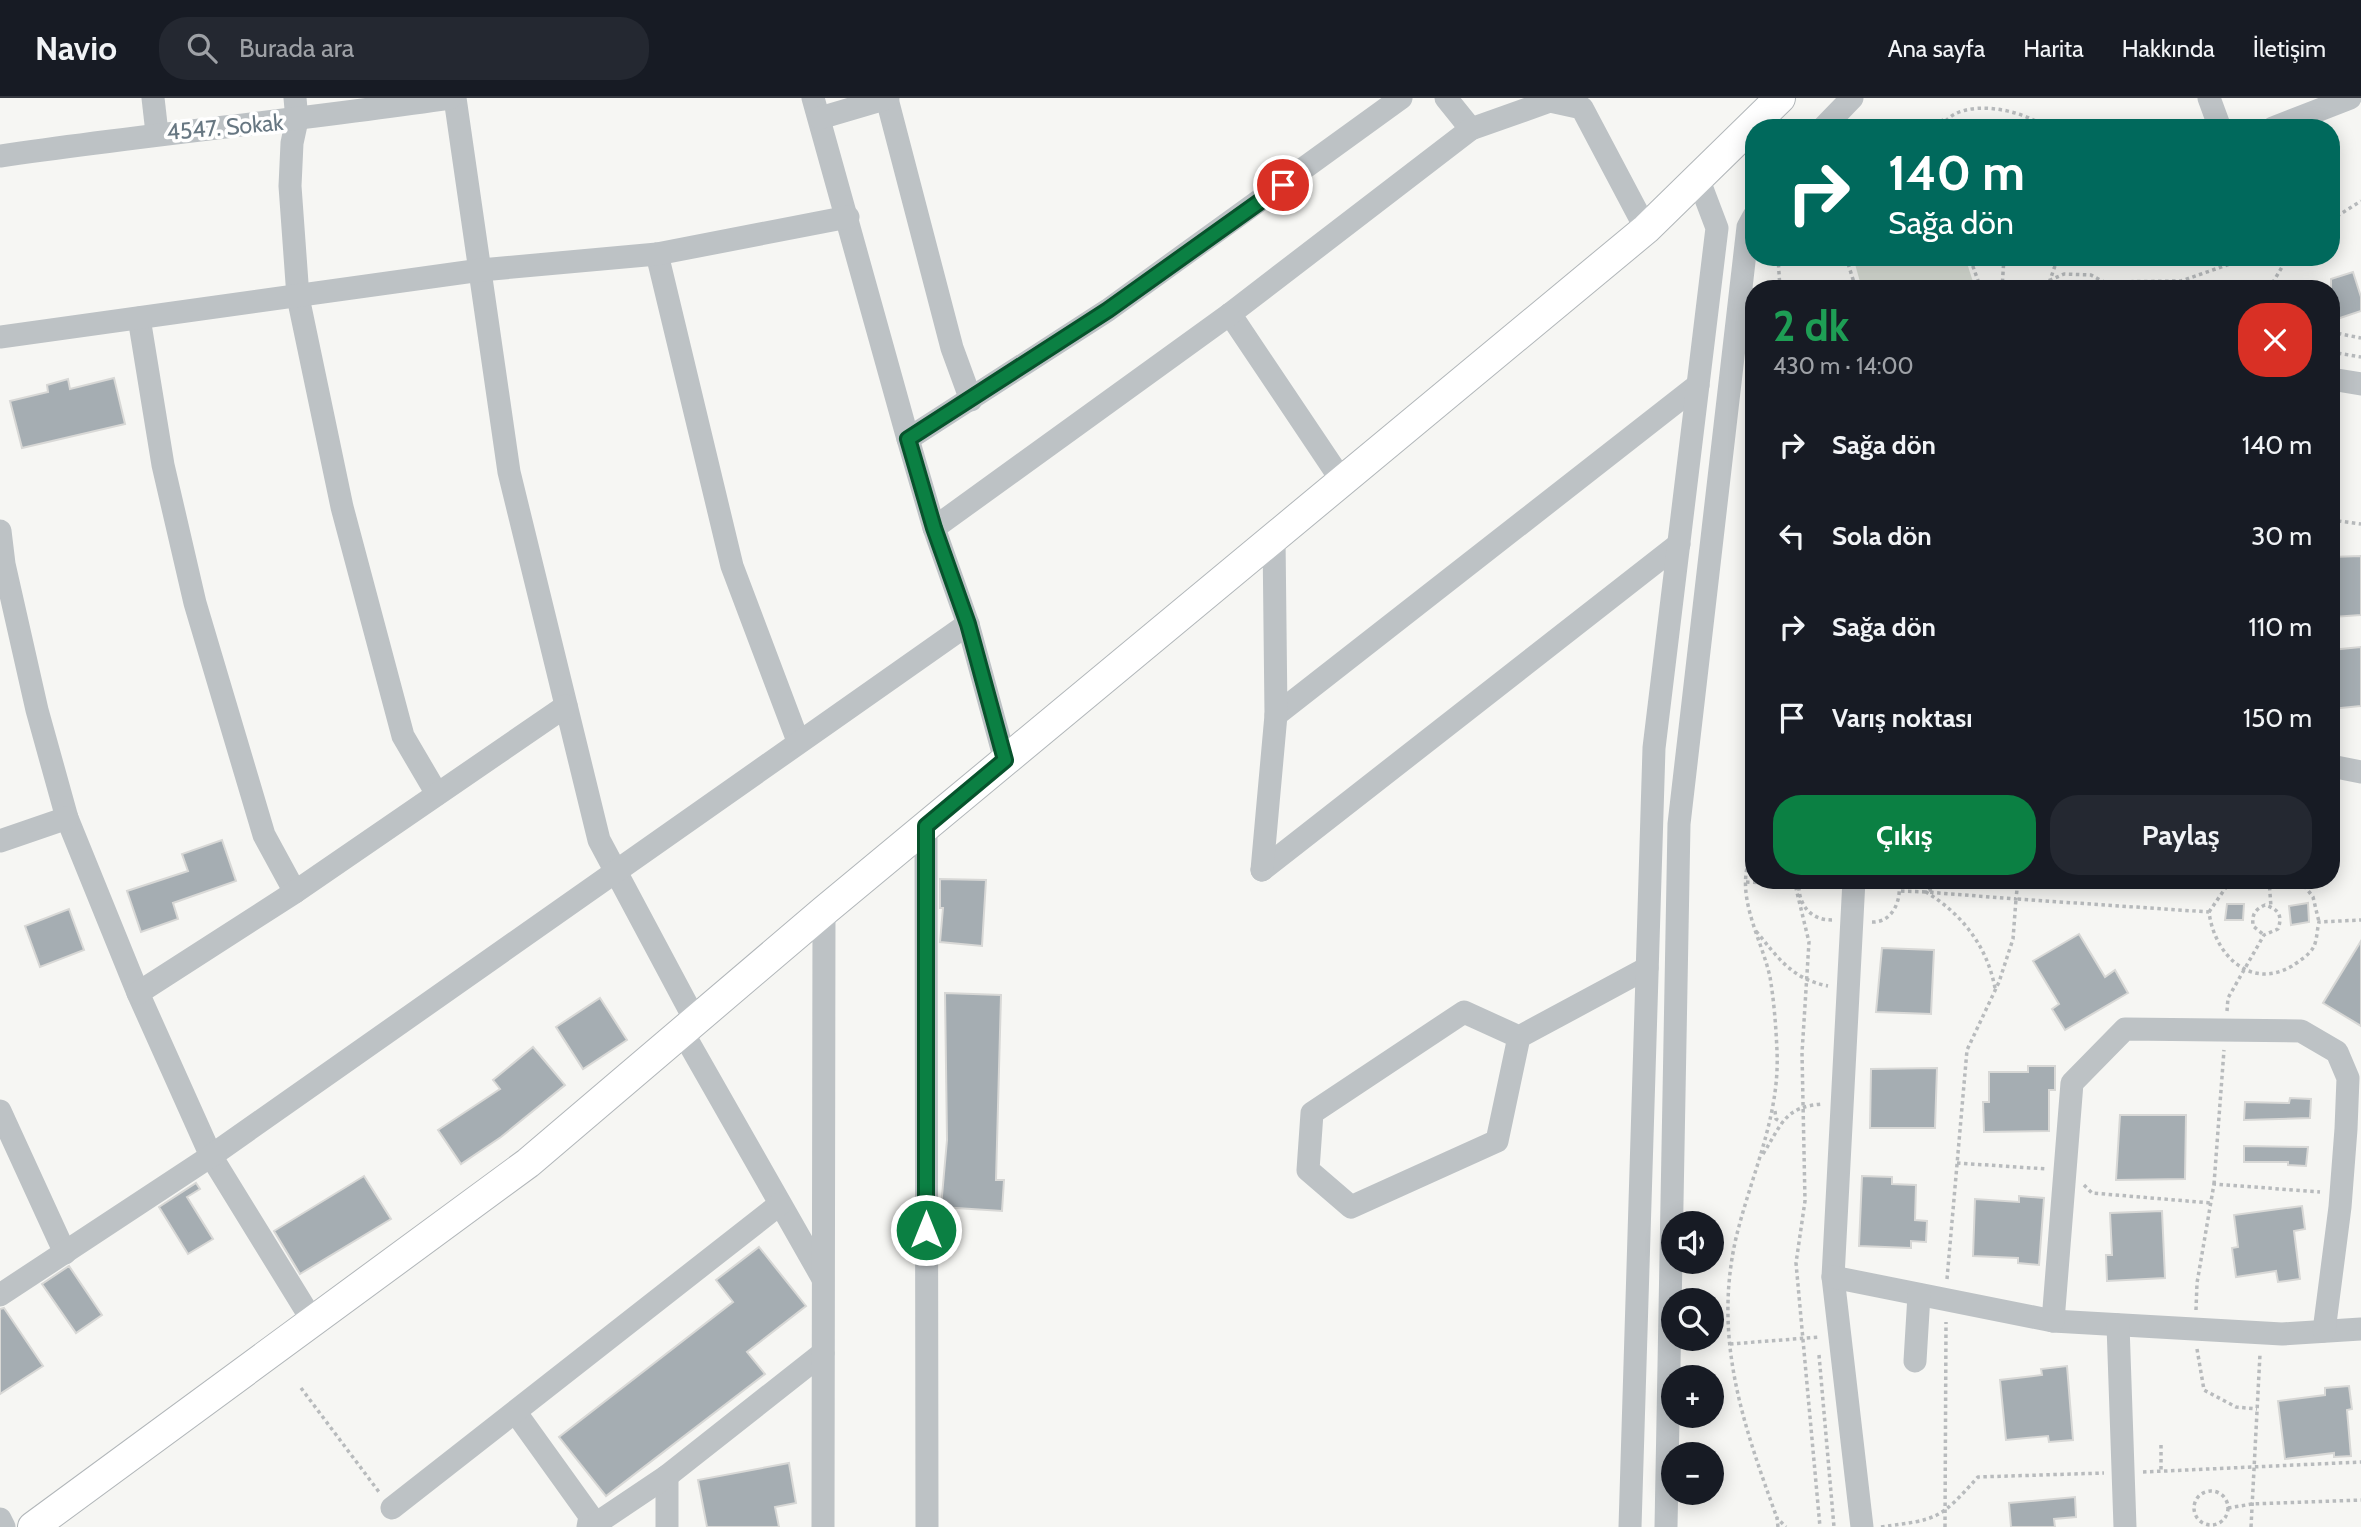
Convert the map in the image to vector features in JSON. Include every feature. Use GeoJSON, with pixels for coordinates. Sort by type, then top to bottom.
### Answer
{"type":"FeatureCollection","features":[{"type":"Feature","properties":{"kind":"main road"},"geometry":{"type":"LineString","coordinates":[[1759,119],[1780,98]]}},
{"type":"Feature","properties":{"kind":"main road"},"geometry":{"type":"LineString","coordinates":[[33,1527],[528,1163],[824,911],[1646,229],[1745,133]]}},
{"type":"Feature","properties":{"kind":"street"},"geometry":{"type":"LineString","coordinates":[[153,98],[157,133]]}},
{"type":"Feature","properties":{"kind":"street"},"geometry":{"type":"LineString","coordinates":[[453,98],[481,270],[509,472],[599,840],[688,1026],[823,1280]]}},
{"type":"Feature","properties":{"kind":"street","name":"4547. Sokak"},"geometry":{"type":"LineString","coordinates":[[0,156],[296,109],[453,98]]}},
{"type":"Feature","properties":{"kind":"street"},"geometry":{"type":"LineString","coordinates":[[971,400],[952,348],[888,98],[817,108],[908,439],[934,528],[968,624],[1005,760]]}},
{"type":"Feature","properties":{"kind":"street"},"geometry":{"type":"LineString","coordinates":[[908,439],[1108,310],[1401,98]]}},
{"type":"Feature","properties":{"kind":"street"},"geometry":{"type":"LineString","coordinates":[[1446,98],[1471,129]]}},
{"type":"Feature","properties":{"kind":"street"},"geometry":{"type":"LineString","coordinates":[[1510,116],[1533,98]]}},
{"type":"Feature","properties":{"kind":"street"},"geometry":{"type":"LineString","coordinates":[[1832,119],[1852,98]]}},
{"type":"Feature","properties":{"kind":"street"},"geometry":{"type":"LineString","coordinates":[[2208,98],[2216,119]]}},
{"type":"Feature","properties":{"kind":"street"},"geometry":{"type":"LineString","coordinates":[[2296,119],[2350,98]]}},
{"type":"Feature","properties":{"kind":"street"},"geometry":{"type":"LineString","coordinates":[[934,528],[1230,314],[1471,129],[1550,101],[1582,107],[1646,229]]}},
{"type":"Feature","properties":{"kind":"street"},"geometry":{"type":"LineString","coordinates":[[296,109],[290,186],[298,297],[342,507],[402,736],[437,794]]}},
{"type":"Feature","properties":{"kind":"street"},"geometry":{"type":"LineString","coordinates":[[1630,1527],[1654,748],[1717,228],[1699,178]]}},
{"type":"Feature","properties":{"kind":"street"},"geometry":{"type":"LineString","coordinates":[[0,337],[481,270],[657,254],[848,217]]}},
{"type":"Feature","properties":{"kind":"street"},"geometry":{"type":"LineString","coordinates":[[1665,1527],[1679,824],[1745,253]]}},
{"type":"Feature","properties":{"kind":"street"},"geometry":{"type":"LineString","coordinates":[[657,254],[732,566],[798,741]]}},
{"type":"Feature","properties":{"kind":"street"},"geometry":{"type":"LineString","coordinates":[[1230,314],[1342,481]]}},
{"type":"Feature","properties":{"kind":"street"},"geometry":{"type":"LineString","coordinates":[[139,318],[163,465],[195,603],[264,835],[295,892]]}},
{"type":"Feature","properties":{"kind":"street"},"geometry":{"type":"LineString","coordinates":[[2340,380],[2361,384]]}},
{"type":"Feature","properties":{"kind":"street"},"geometry":{"type":"LineString","coordinates":[[1276,715],[1698,385]]}},
{"type":"Feature","properties":{"kind":"street"},"geometry":{"type":"LineString","coordinates":[[0,531],[4,564],[28,670],[66,818],[138,993],[211,1156],[312,1320]]}},
{"type":"Feature","properties":{"kind":"street"},"geometry":{"type":"LineString","coordinates":[[1274,537],[1276,715],[1262,870],[1679,544]]}},
{"type":"Feature","properties":{"kind":"street"},"geometry":{"type":"LineString","coordinates":[[0,1295],[211,1156],[968,624]]}},
{"type":"Feature","properties":{"kind":"street"},"geometry":{"type":"LineString","coordinates":[[138,993],[295,892],[566,706]]}},
{"type":"Feature","properties":{"kind":"street"},"geometry":{"type":"LineString","coordinates":[[2340,768],[2361,772]]}},
{"type":"Feature","properties":{"kind":"street"},"geometry":{"type":"LineString","coordinates":[[0,841],[66,818]]}},
{"type":"Feature","properties":{"kind":"street"},"geometry":{"type":"LineString","coordinates":[[926,826],[926,1527]]}},
{"type":"Feature","properties":{"kind":"street"},"geometry":{"type":"LineString","coordinates":[[1854,889],[1833,1277],[1862,1527]]}},
{"type":"Feature","properties":{"kind":"street"},"geometry":{"type":"LineString","coordinates":[[823,1527],[824,911]]}},
{"type":"Feature","properties":{"kind":"street"},"geometry":{"type":"LineString","coordinates":[[1519,1037],[1464,1012],[1312,1113],[1308,1170],[1350,1207],[1497,1141],[1519,1037],[1647,968]]}},
{"type":"Feature","properties":{"kind":"street"},"geometry":{"type":"LineString","coordinates":[[2053,1321],[2072,1083],[2125,1029],[2301,1031],[2337,1052],[2348,1078],[2341,1193],[2324,1331]]}},
{"type":"Feature","properties":{"kind":"street"},"geometry":{"type":"LineString","coordinates":[[0,1111],[65,1253]]}},
{"type":"Feature","properties":{"kind":"street"},"geometry":{"type":"LineString","coordinates":[[392,1508],[780,1203]]}},
{"type":"Feature","properties":{"kind":"street"},"geometry":{"type":"LineString","coordinates":[[1833,1277],[2053,1321],[2262,1333],[2361,1329]]}},
{"type":"Feature","properties":{"kind":"street"},"geometry":{"type":"LineString","coordinates":[[1915,1361],[1919,1295]]}},
{"type":"Feature","properties":{"kind":"street"},"geometry":{"type":"LineString","coordinates":[[2118,1325],[2125,1527]]}},
{"type":"Feature","properties":{"kind":"street"},"geometry":{"type":"LineString","coordinates":[[590,1527],[667,1476],[823,1353]]}},
{"type":"Feature","properties":{"kind":"street"},"geometry":{"type":"LineString","coordinates":[[516,1413],[590,1516],[590,1527]]}},
{"type":"Feature","properties":{"kind":"street"},"geometry":{"type":"LineString","coordinates":[[667,1476],[667,1527]]}},
{"type":"Feature","properties":{"kind":"street"},"geometry":{"type":"LineString","coordinates":[[0,1519],[4,1527]]}},
{"type":"Feature","properties":{"kind":"path"},"geometry":{"type":"LineString","coordinates":[[1999,102],[2024,110],[2036,119]]}},
{"type":"Feature","properties":{"kind":"path"},"geometry":{"type":"LineString","coordinates":[[1947,119],[1950,111],[1961,105]]}},
{"type":"Feature","properties":{"kind":"path"},"geometry":{"type":"LineString","coordinates":[[2340,214],[2361,201]]}},
{"type":"Feature","properties":{"kind":"path"},"geometry":{"type":"LineString","coordinates":[[2184,280],[2224,266]]}},
{"type":"Feature","properties":{"kind":"path"},"geometry":{"type":"LineString","coordinates":[[2051,280],[2064,274],[2091,275],[2101,280]]}},
{"type":"Feature","properties":{"kind":"path"},"geometry":{"type":"LineString","coordinates":[[2340,334],[2361,338]]}},
{"type":"Feature","properties":{"kind":"path"},"geometry":{"type":"LineString","coordinates":[[2340,354],[2361,357]]}},
{"type":"Feature","properties":{"kind":"path"},"geometry":{"type":"LineString","coordinates":[[2340,521],[2361,524]]}},
{"type":"Feature","properties":{"kind":"path"},"geometry":{"type":"LineString","coordinates":[[1745,889],[1754,929],[1769,976],[1777,1055],[1774,1107],[1762,1157],[1745,1204],[1729,1279],[1730,1344],[1734,1389],[1778,1527]]}},
{"type":"Feature","properties":{"kind":"path"},"geometry":{"type":"LineString","coordinates":[[1795,889],[1809,942],[1801,1053],[1805,1201],[1796,1263],[1821,1527]]}},
{"type":"Feature","properties":{"kind":"path"},"geometry":{"type":"LineString","coordinates":[[1900,889],[2209,912]]}},
{"type":"Feature","properties":{"kind":"path"},"geometry":{"type":"LineString","coordinates":[[1926,892],[1932,889]]}},
{"type":"Feature","properties":{"kind":"path"},"geometry":{"type":"LineString","coordinates":[[1945,1527],[1946,1300],[1967,1050],[1996,990],[2013,939],[2017,889]]}},
{"type":"Feature","properties":{"kind":"path"},"geometry":{"type":"LineString","coordinates":[[2225,889],[2209,912],[2212,933],[2238,966],[2260,974],[2281,973],[2298,963],[2313,948],[2319,922],[2313,897],[2307,889]]}},
{"type":"Feature","properties":{"kind":"path"},"geometry":{"type":"LineString","coordinates":[[2270,889],[2271,907]]}},
{"type":"Feature","properties":{"kind":"path"},"geometry":{"type":"LineString","coordinates":[[1926,892],[1940,900],[1975,936],[1986,957],[1996,990]]}},
{"type":"Feature","properties":{"kind":"path"},"geometry":{"type":"LineString","coordinates":[[2257,1409],[2236,1407],[2204,1390],[2195,1329],[2197,1283],[2214,1184],[2228,998],[2264,935],[2272,933],[2280,922],[2277,910],[2265,905],[2256,909],[2252,917],[2253,926],[2264,935]]}},
{"type":"Feature","properties":{"kind":"path"},"geometry":{"type":"LineString","coordinates":[[2319,922],[2361,920]]}},
{"type":"Feature","properties":{"kind":"path"},"geometry":{"type":"LineString","coordinates":[[1754,929],[1787,969],[1808,982],[1833,987]]}},
{"type":"Feature","properties":{"kind":"path"},"geometry":{"type":"LineString","coordinates":[[1762,1157],[1790,1112],[1802,1105],[1824,1103]]}},
{"type":"Feature","properties":{"kind":"path"},"geometry":{"type":"LineString","coordinates":[[1774,1107],[1776,1119],[1783,1122]]}},
{"type":"Feature","properties":{"kind":"path"},"geometry":{"type":"LineString","coordinates":[[2214,1184],[2341,1193]]}},
{"type":"Feature","properties":{"kind":"path"},"geometry":{"type":"LineString","coordinates":[[2251,1527],[2262,1333]]}},
{"type":"Feature","properties":{"kind":"path"},"geometry":{"type":"LineString","coordinates":[[1730,1344],[1840,1336]]}},
{"type":"Feature","properties":{"kind":"path"},"geometry":{"type":"LineString","coordinates":[[301,1388],[392,1508]]}},
{"type":"Feature","properties":{"kind":"path"},"geometry":{"type":"LineString","coordinates":[[2161,1445],[2161,1471]]}},
{"type":"Feature","properties":{"kind":"path"},"geometry":{"type":"LineString","coordinates":[[2208,1490],[2221,1494],[2228,1508],[2225,1518],[2217,1524],[2206,1525],[2197,1519],[2194,1507],[2197,1496],[2208,1490]]}},
{"type":"Feature","properties":{"kind":"path"},"geometry":{"type":"LineString","coordinates":[[2228,1508],[2252,1504],[2361,1500]]}},
{"type":"Feature","properties":{"kind":"path"},"geometry":{"type":"LineString","coordinates":[[1777,1518],[1786,1527]]}},
{"type":"Feature","properties":{"kind":"shaded area"},"geometry":{"type":"Polygon","coordinates":[[[1856,266],[1968,266],[1972,280],[1859,280],[1856,266]]]}},
{"type":"Feature","properties":{"kind":"building"},"geometry":{"type":"Polygon","coordinates":[[[2353,272],[2361,297],[2361,311],[2340,318],[2340,280],[2331,279],[2353,272]]]}},
{"type":"Feature","properties":{"kind":"building"},"geometry":{"type":"Polygon","coordinates":[[[114,378],[125,424],[22,448],[10,401],[48,392],[47,385],[68,379],[70,389],[114,378]]]}},
{"type":"Feature","properties":{"kind":"building"},"geometry":{"type":"Polygon","coordinates":[[[2361,556],[2361,615],[2340,616],[2340,557],[2361,556]]]}},
{"type":"Feature","properties":{"kind":"building"},"geometry":{"type":"Polygon","coordinates":[[[2361,647],[2361,706],[2340,708],[2340,649],[2361,647]]]}},
{"type":"Feature","properties":{"kind":"building"},"geometry":{"type":"Polygon","coordinates":[[[222,840],[236,881],[173,903],[178,919],[141,932],[127,891],[188,871],[182,854],[222,840]]]}},
{"type":"Feature","properties":{"kind":"building"},"geometry":{"type":"Polygon","coordinates":[[[940,879],[986,880],[982,946],[940,942],[943,908],[940,908],[940,879]]]}},
{"type":"Feature","properties":{"kind":"building"},"geometry":{"type":"Polygon","coordinates":[[[2308,903],[2309,922],[2291,925],[2289,906],[2308,903]]]}},
{"type":"Feature","properties":{"kind":"building"},"geometry":{"type":"Polygon","coordinates":[[[2227,904],[2244,904],[2243,920],[2225,920],[2227,904]]]}},
{"type":"Feature","properties":{"kind":"building"},"geometry":{"type":"Polygon","coordinates":[[[69,909],[84,950],[40,967],[25,926],[69,909]]]}},
{"type":"Feature","properties":{"kind":"building"},"geometry":{"type":"Polygon","coordinates":[[[2079,934],[2105,977],[2115,970],[2128,993],[2065,1030],[2052,1009],[2059,1004],[2033,961],[2079,934]]]}},
{"type":"Feature","properties":{"kind":"building"},"geometry":{"type":"Polygon","coordinates":[[[2361,941],[2361,1026],[2323,1003],[2361,941]]]}},
{"type":"Feature","properties":{"kind":"building"},"geometry":{"type":"Polygon","coordinates":[[[1882,948],[1934,950],[1931,1014],[1876,1012],[1882,948]]]}},
{"type":"Feature","properties":{"kind":"building"},"geometry":{"type":"Polygon","coordinates":[[[945,993],[1001,995],[996,1180],[1004,1180],[1002,1211],[941,1207],[947,1140],[945,993]]]}},
{"type":"Feature","properties":{"kind":"building"},"geometry":{"type":"Polygon","coordinates":[[[600,998],[627,1040],[583,1069],[556,1027],[600,998]]]}},
{"type":"Feature","properties":{"kind":"building"},"geometry":{"type":"Polygon","coordinates":[[[533,1047],[565,1085],[501,1137],[461,1164],[438,1130],[500,1089],[493,1080],[533,1047]]]}},
{"type":"Feature","properties":{"kind":"building"},"geometry":{"type":"Polygon","coordinates":[[[2028,1066],[2055,1066],[2055,1090],[2049,1090],[2049,1131],[1984,1132],[1983,1102],[1989,1102],[1989,1072],[2028,1072],[2028,1066]]]}},
{"type":"Feature","properties":{"kind":"building"},"geometry":{"type":"Polygon","coordinates":[[[1937,1068],[1935,1128],[1870,1128],[1871,1069],[1937,1068]]]}},
{"type":"Feature","properties":{"kind":"building"},"geometry":{"type":"Polygon","coordinates":[[[2290,1098],[2311,1099],[2310,1118],[2244,1120],[2245,1102],[2289,1103],[2290,1098]]]}},
{"type":"Feature","properties":{"kind":"building"},"geometry":{"type":"Polygon","coordinates":[[[2120,1115],[2186,1115],[2185,1179],[2116,1180],[2120,1115]]]}},
{"type":"Feature","properties":{"kind":"building"},"geometry":{"type":"Polygon","coordinates":[[[2244,1146],[2308,1147],[2306,1166],[2288,1165],[2288,1162],[2244,1162],[2244,1146]]]}},
{"type":"Feature","properties":{"kind":"building"},"geometry":{"type":"Polygon","coordinates":[[[364,1176],[391,1219],[300,1274],[274,1231],[364,1176]]]}},
{"type":"Feature","properties":{"kind":"building"},"geometry":{"type":"Polygon","coordinates":[[[1862,1176],[1892,1177],[1892,1184],[1916,1185],[1915,1220],[1927,1221],[1926,1242],[1911,1241],[1911,1248],[1859,1246],[1862,1176]]]}},
{"type":"Feature","properties":{"kind":"building"},"geometry":{"type":"Polygon","coordinates":[[[196,1183],[200,1189],[187,1197],[213,1239],[188,1254],[159,1207],[196,1183]]]}},
{"type":"Feature","properties":{"kind":"building"},"geometry":{"type":"Polygon","coordinates":[[[2019,1196],[2044,1198],[2039,1265],[2018,1263],[2018,1258],[1973,1256],[1975,1199],[2019,1202],[2019,1196]]]}},
{"type":"Feature","properties":{"kind":"building"},"geometry":{"type":"Polygon","coordinates":[[[2302,1206],[2305,1229],[2294,1231],[2300,1279],[2278,1282],[2276,1271],[2236,1277],[2232,1248],[2238,1247],[2234,1215],[2302,1206]]]}},
{"type":"Feature","properties":{"kind":"building"},"geometry":{"type":"Polygon","coordinates":[[[2162,1211],[2165,1278],[2107,1281],[2106,1255],[2112,1255],[2110,1213],[2162,1211]]]}},
{"type":"Feature","properties":{"kind":"building"},"geometry":{"type":"Polygon","coordinates":[[[759,1247],[806,1306],[747,1352],[765,1374],[606,1496],[559,1437],[733,1302],[716,1280],[759,1247]]]}},
{"type":"Feature","properties":{"kind":"building"},"geometry":{"type":"Polygon","coordinates":[[[69,1266],[102,1315],[76,1333],[42,1284],[69,1266]]]}},
{"type":"Feature","properties":{"kind":"building"},"geometry":{"type":"Polygon","coordinates":[[[4,1308],[43,1366],[0,1394],[0,1309],[4,1308]]]}},
{"type":"Feature","properties":{"kind":"building"},"geometry":{"type":"Polygon","coordinates":[[[2067,1366],[2073,1440],[2049,1442],[2048,1436],[2006,1440],[2000,1380],[2042,1375],[2041,1369],[2067,1366]]]}},
{"type":"Feature","properties":{"kind":"building"},"geometry":{"type":"Polygon","coordinates":[[[2349,1386],[2352,1409],[2347,1410],[2351,1456],[2334,1457],[2334,1453],[2285,1459],[2278,1401],[2325,1395],[2325,1388],[2349,1386]]]}},
{"type":"Feature","properties":{"kind":"building"},"geometry":{"type":"Polygon","coordinates":[[[789,1463],[796,1503],[775,1507],[779,1527],[707,1527],[698,1480],[789,1463]]]}},
{"type":"Feature","properties":{"kind":"building"},"geometry":{"type":"Polygon","coordinates":[[[2075,1497],[2076,1517],[2054,1519],[2055,1527],[2011,1527],[2009,1503],[2075,1497]]]}},
{"type":"Feature","properties":{"kind":"route"},"geometry":{"type":"LineString","coordinates":[[926,1230],[926,826],[1005,760],[968,624],[934,528],[908,439],[1108,310],[1283,185]]}}]}
